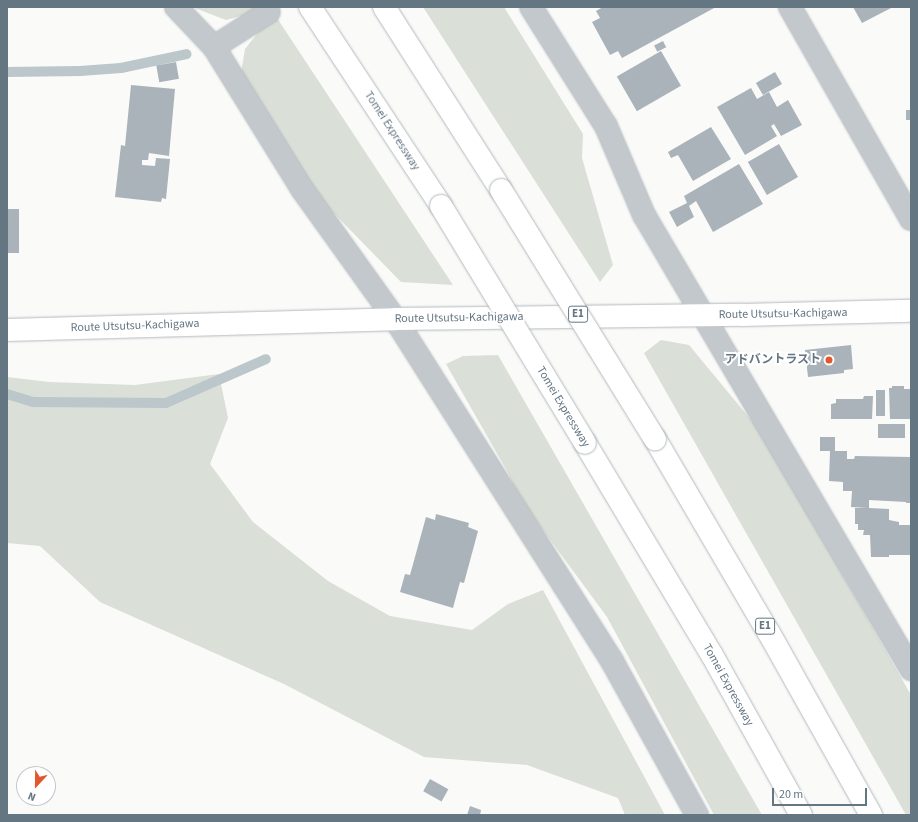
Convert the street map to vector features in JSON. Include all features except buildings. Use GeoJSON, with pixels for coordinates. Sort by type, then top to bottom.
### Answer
{"type":"FeatureCollection","features":[{"type":"Feature","properties":{"kind":"main road","name":"Tomei Expressway"},"geometry":{"type":"LineString","coordinates":[[310,7],[441,206],[712,655],[801,815]]}},
{"type":"Feature","properties":{"kind":"main road","name":"E1"},"geometry":{"type":"LineString","coordinates":[[384,7],[501,190],[655,439],[768,633],[871,815]]}},
{"type":"Feature","properties":{"kind":"main road","name":"Route Utsutsu-Kachigawa"},"geometry":{"type":"LineString","coordinates":[[7,330],[395,319],[703,315],[911,310]]}},
{"type":"Feature","properties":{"kind":"street"},"geometry":{"type":"LineString","coordinates":[[176,7],[214,47],[302,189],[395,319],[612,661],[697,815]]}},
{"type":"Feature","properties":{"kind":"street"},"geometry":{"type":"LineString","coordinates":[[532,7],[606,126],[644,214],[911,669]]}},
{"type":"Feature","properties":{"kind":"street"},"geometry":{"type":"LineString","coordinates":[[790,7],[911,219]]}},
{"type":"Feature","properties":{"kind":"street"},"geometry":{"type":"LineString","coordinates":[[214,47],[269,12]]}},
{"type":"Feature","properties":{"kind":"shaded area"},"geometry":{"type":"Polygon","coordinates":[[[192,7],[260,7],[252,13],[226,20],[192,7]]]}},
{"type":"Feature","properties":{"kind":"shaded area"},"geometry":{"type":"Polygon","coordinates":[[[423,7],[504,7],[583,134],[582,158],[613,265],[600,282],[423,7]]]}},
{"type":"Feature","properties":{"kind":"shaded area"},"geometry":{"type":"Polygon","coordinates":[[[277,18],[453,285],[401,282],[317,196],[240,79],[245,49],[263,26],[277,18]]]}},
{"type":"Feature","properties":{"kind":"shaded area"},"geometry":{"type":"Polygon","coordinates":[[[661,340],[689,345],[761,432],[911,695],[911,815],[906,815],[644,353],[661,340]]]}},
{"type":"Feature","properties":{"kind":"shaded area"},"geometry":{"type":"Polygon","coordinates":[[[498,355],[762,815],[714,815],[607,617],[523,503],[507,471],[446,364],[463,356],[498,355]]]}},
{"type":"Feature","properties":{"kind":"shaded area"},"geometry":{"type":"Polygon","coordinates":[[[219,374],[228,418],[210,464],[253,522],[328,581],[390,616],[472,630],[508,604],[543,590],[665,815],[625,815],[618,798],[527,765],[424,757],[284,684],[100,602],[40,546],[7,543],[7,377],[49,382],[135,385],[219,374]]]}},
{"type":"Feature","properties":{"kind":"waterway"},"geometry":{"type":"LineString","coordinates":[[7,72],[80,71],[121,68],[187,54]]}},
{"type":"Feature","properties":{"kind":"waterway"},"geometry":{"type":"LineString","coordinates":[[7,394],[34,402],[166,403],[266,359]]}},
{"type":"Feature","properties":{"kind":"place","name":"アドバントラスト"},"geometry":{"type":"Point","coordinates":[829,360]}}]}
